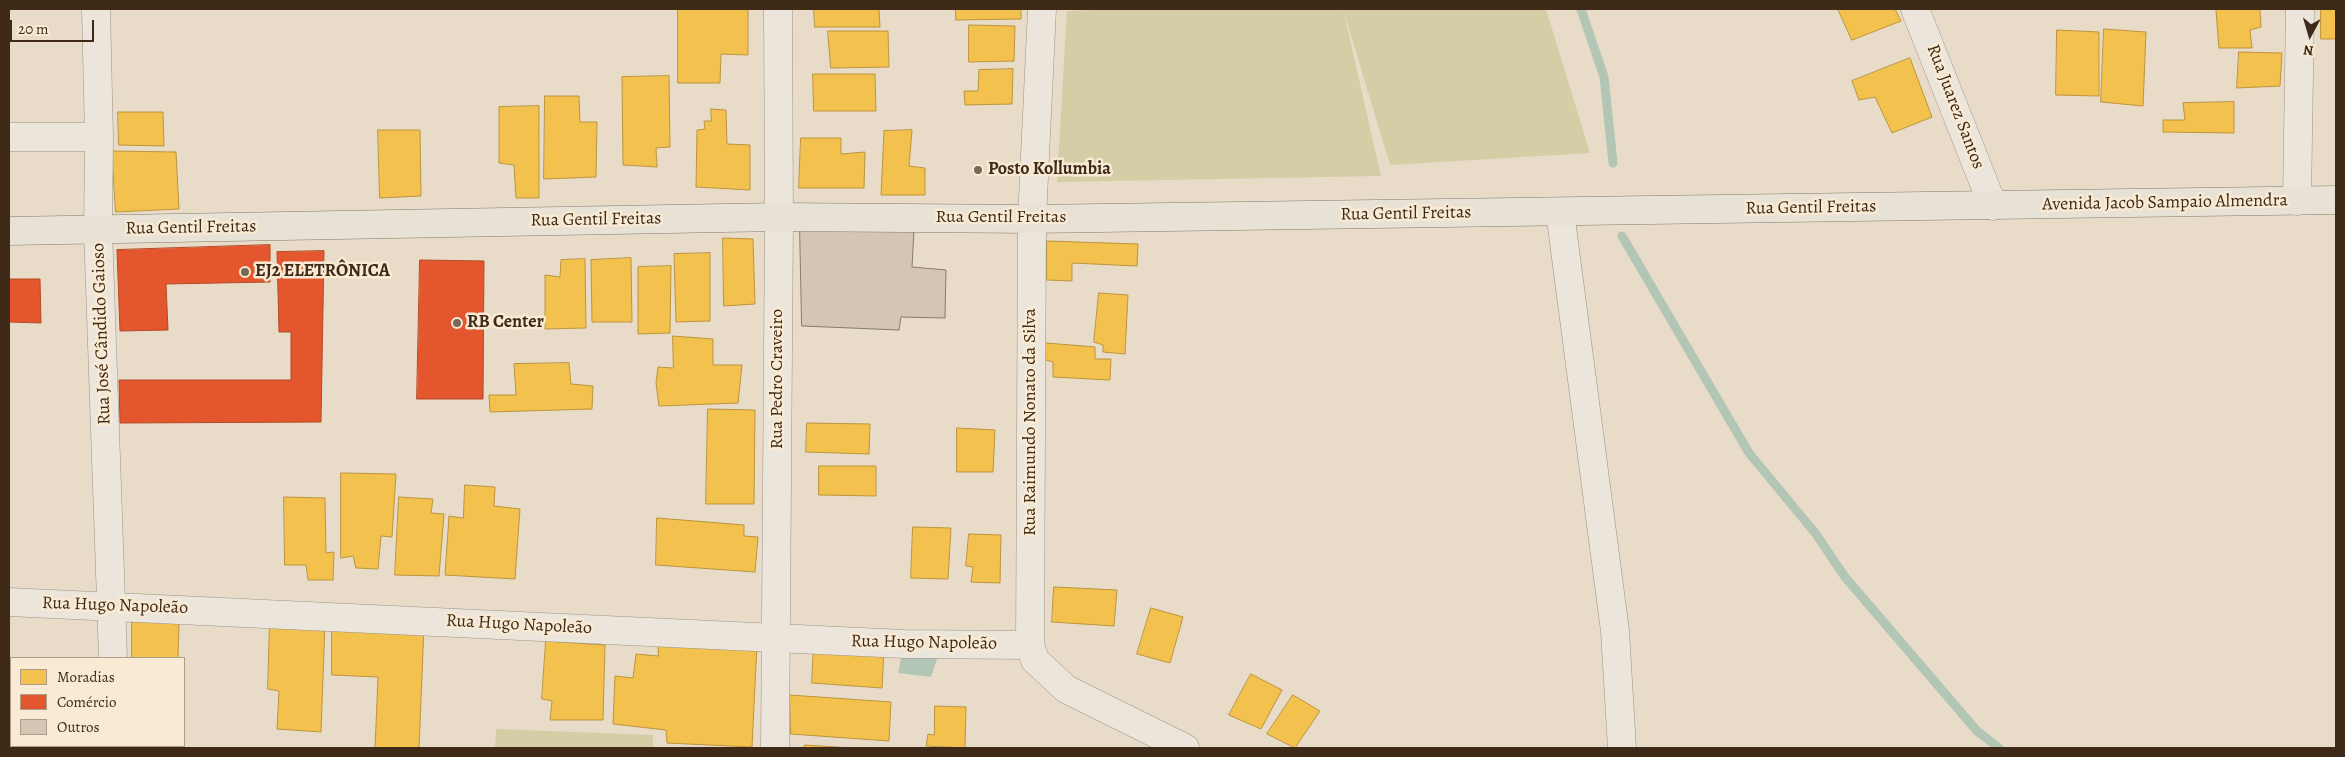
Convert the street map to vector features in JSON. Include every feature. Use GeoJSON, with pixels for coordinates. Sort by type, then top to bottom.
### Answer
{"type":"FeatureCollection","features":[{"type":"Feature","properties":{"kind":"main road","name":"Avenida Jacob Sampaio Almendra"},"geometry":{"type":"LineString","coordinates":[[1993,206],[2336,200]]}},
{"type":"Feature","properties":{"kind":"main road","name":"Rua Gentil Freitas"},"geometry":{"type":"LineString","coordinates":[[9,231],[779,217],[1032,219],[1993,206]]}},
{"type":"Feature","properties":{"kind":"street","name":"Rua José Cândido Gaioso"},"geometry":{"type":"LineString","coordinates":[[96,9],[99,137],[98,230],[113,657]]}},
{"type":"Feature","properties":{"kind":"street","name":"Rua Pedro Craveiro"},"geometry":{"type":"LineString","coordinates":[[775,748],[779,217],[778,9]]}},
{"type":"Feature","properties":{"kind":"street","name":"Rua Raimundo Nonato da Silva"},"geometry":{"type":"LineString","coordinates":[[1030,645],[1032,219],[1042,9]]}},
{"type":"Feature","properties":{"kind":"street","name":"Rua Juarez Santos"},"geometry":{"type":"LineString","coordinates":[[1915,9],[1993,206]]}},
{"type":"Feature","properties":{"kind":"street"},"geometry":{"type":"LineString","coordinates":[[2297,201],[2300,9]]}},
{"type":"Feature","properties":{"kind":"street"},"geometry":{"type":"LineString","coordinates":[[9,137],[99,137]]}},
{"type":"Feature","properties":{"kind":"street"},"geometry":{"type":"LineString","coordinates":[[1560,212],[1615,631],[1622,748]]}},
{"type":"Feature","properties":{"kind":"street","name":"Rua Hugo Napoleão"},"geometry":{"type":"LineString","coordinates":[[9,602],[904,644],[1030,645]]}},
{"type":"Feature","properties":{"kind":"street"},"geometry":{"type":"LineString","coordinates":[[1030,645],[1036,660],[1066,689],[1185,748]]}},
{"type":"Feature","properties":{"kind":"shaded area"},"geometry":{"type":"Polygon","coordinates":[[[1118,9],[1343,9],[1381,176],[1057,182],[1067,11],[1118,9]]]}},
{"type":"Feature","properties":{"kind":"shaded area"},"geometry":{"type":"Polygon","coordinates":[[[1343,9],[1546,9],[1590,153],[1390,165],[1343,9]]]}},
{"type":"Feature","properties":{"kind":"shaded area"},"geometry":{"type":"Polygon","coordinates":[[[904,644],[939,653],[931,677],[898,673],[904,644]]]}},
{"type":"Feature","properties":{"kind":"shaded area"},"geometry":{"type":"Polygon","coordinates":[[[496,729],[653,735],[653,748],[495,748],[496,729]]]}},
{"type":"Feature","properties":{"kind":"building: Moradias"},"geometry":{"type":"Polygon","coordinates":[[[678,9],[748,9],[748,55],[721,54],[720,83],[678,83],[678,9]]]}},
{"type":"Feature","properties":{"kind":"building: Moradias"},"geometry":{"type":"Polygon","coordinates":[[[814,9],[879,9],[880,27],[815,27],[814,9]]]}},
{"type":"Feature","properties":{"kind":"building: Moradias"},"geometry":{"type":"Polygon","coordinates":[[[956,9],[1021,9],[1021,19],[956,20],[956,9]]]}},
{"type":"Feature","properties":{"kind":"building: Moradias"},"geometry":{"type":"Polygon","coordinates":[[[1838,9],[1895,9],[1901,21],[1852,40],[1838,9]]]}},
{"type":"Feature","properties":{"kind":"building: Moradias"},"geometry":{"type":"Polygon","coordinates":[[[2260,9],[2261,27],[2250,30],[2252,48],[2219,48],[2216,10],[2260,9]]]}},
{"type":"Feature","properties":{"kind":"building: Moradias"},"geometry":{"type":"Polygon","coordinates":[[[2321,9],[2336,9],[2336,39],[2321,39],[2321,9]]]}},
{"type":"Feature","properties":{"kind":"building: Moradias"},"geometry":{"type":"Polygon","coordinates":[[[969,25],[1015,26],[1014,61],[969,62],[969,25]]]}},
{"type":"Feature","properties":{"kind":"building: Moradias"},"geometry":{"type":"Polygon","coordinates":[[[2104,29],[2146,32],[2143,106],[2101,102],[2104,29]]]}},
{"type":"Feature","properties":{"kind":"building: Moradias"},"geometry":{"type":"Polygon","coordinates":[[[2057,30],[2099,32],[2099,96],[2056,95],[2057,30]]]}},
{"type":"Feature","properties":{"kind":"building: Moradias"},"geometry":{"type":"Polygon","coordinates":[[[828,31],[888,31],[889,67],[831,68],[828,31]]]}},
{"type":"Feature","properties":{"kind":"building: Moradias"},"geometry":{"type":"Polygon","coordinates":[[[2239,52],[2282,53],[2280,86],[2237,88],[2239,52]]]}},
{"type":"Feature","properties":{"kind":"building: Moradias"},"geometry":{"type":"Polygon","coordinates":[[[1910,58],[1932,117],[1892,133],[1875,97],[1859,100],[1852,81],[1910,58]]]}},
{"type":"Feature","properties":{"kind":"building: Moradias"},"geometry":{"type":"Polygon","coordinates":[[[1013,69],[1012,104],[965,105],[964,91],[978,91],[979,70],[1013,69]]]}},
{"type":"Feature","properties":{"kind":"building: Moradias"},"geometry":{"type":"Polygon","coordinates":[[[813,74],[875,74],[876,111],[814,111],[813,74]]]}},
{"type":"Feature","properties":{"kind":"building: Moradias"},"geometry":{"type":"Polygon","coordinates":[[[669,76],[670,147],[656,148],[657,167],[623,165],[622,77],[669,76]]]}},
{"type":"Feature","properties":{"kind":"building: Moradias"},"geometry":{"type":"Polygon","coordinates":[[[545,96],[579,96],[580,122],[597,122],[596,177],[544,179],[545,96]]]}},
{"type":"Feature","properties":{"kind":"building: Moradias"},"geometry":{"type":"Polygon","coordinates":[[[2234,102],[2234,133],[2163,132],[2163,120],[2185,120],[2183,103],[2234,102]]]}},
{"type":"Feature","properties":{"kind":"building: Moradias"},"geometry":{"type":"Polygon","coordinates":[[[539,106],[539,198],[516,198],[514,165],[499,163],[499,107],[539,106]]]}},
{"type":"Feature","properties":{"kind":"building: Moradias"},"geometry":{"type":"Polygon","coordinates":[[[711,109],[726,110],[727,144],[750,145],[750,190],[696,187],[697,130],[705,129],[704,121],[711,121],[711,109]]]}},
{"type":"Feature","properties":{"kind":"building: Moradias"},"geometry":{"type":"Polygon","coordinates":[[[118,112],[163,112],[164,146],[119,145],[118,112]]]}},
{"type":"Feature","properties":{"kind":"building: Moradias"},"geometry":{"type":"Polygon","coordinates":[[[378,130],[420,130],[421,196],[380,198],[378,130]]]}},
{"type":"Feature","properties":{"kind":"building: Moradias"},"geometry":{"type":"Polygon","coordinates":[[[912,130],[909,166],[925,168],[925,195],[881,195],[884,131],[912,130]]]}},
{"type":"Feature","properties":{"kind":"building: Moradias"},"geometry":{"type":"Polygon","coordinates":[[[801,138],[841,138],[841,154],[865,152],[864,188],[799,188],[801,138]]]}},
{"type":"Feature","properties":{"kind":"building: Moradias"},"geometry":{"type":"Polygon","coordinates":[[[112,151],[176,152],[179,209],[116,212],[112,151]]]}},
{"type":"Feature","properties":{"kind":"building: Moradias"},"geometry":{"type":"Polygon","coordinates":[[[723,238],[753,239],[755,304],[724,306],[723,238]]]}},
{"type":"Feature","properties":{"kind":"building: Moradias"},"geometry":{"type":"Polygon","coordinates":[[[1047,241],[1138,244],[1137,266],[1072,263],[1072,281],[1047,280],[1047,241]]]}},
{"type":"Feature","properties":{"kind":"building: Moradias"},"geometry":{"type":"Polygon","coordinates":[[[710,253],[710,321],[676,322],[674,254],[710,253]]]}},
{"type":"Feature","properties":{"kind":"building: Moradias"},"geometry":{"type":"Polygon","coordinates":[[[631,258],[632,322],[592,322],[591,260],[631,258]]]}},
{"type":"Feature","properties":{"kind":"building: Moradias"},"geometry":{"type":"Polygon","coordinates":[[[585,259],[586,328],[545,329],[545,275],[560,277],[561,260],[585,259]]]}},
{"type":"Feature","properties":{"kind":"building: Moradias"},"geometry":{"type":"Polygon","coordinates":[[[671,266],[670,333],[638,334],[638,267],[671,266]]]}},
{"type":"Feature","properties":{"kind":"building: Moradias"},"geometry":{"type":"Polygon","coordinates":[[[1099,293],[1128,295],[1125,354],[1103,352],[1103,345],[1094,342],[1099,293]]]}},
{"type":"Feature","properties":{"kind":"building: Moradias"},"geometry":{"type":"Polygon","coordinates":[[[673,336],[713,339],[713,365],[742,365],[738,403],[659,406],[656,383],[658,367],[673,368],[673,336]]]}},
{"type":"Feature","properties":{"kind":"building: Moradias"},"geometry":{"type":"Polygon","coordinates":[[[1046,343],[1095,347],[1095,359],[1111,359],[1110,380],[1053,377],[1053,362],[1046,360],[1046,343]]]}},
{"type":"Feature","properties":{"kind":"building: Moradias"},"geometry":{"type":"Polygon","coordinates":[[[569,363],[571,384],[593,386],[592,409],[490,412],[489,395],[516,395],[514,364],[569,363]]]}},
{"type":"Feature","properties":{"kind":"building: Moradias"},"geometry":{"type":"Polygon","coordinates":[[[708,409],[755,410],[754,504],[706,504],[708,409]]]}},
{"type":"Feature","properties":{"kind":"building: Moradias"},"geometry":{"type":"Polygon","coordinates":[[[807,423],[870,424],[869,454],[806,452],[807,423]]]}},
{"type":"Feature","properties":{"kind":"building: Moradias"},"geometry":{"type":"Polygon","coordinates":[[[957,428],[995,430],[993,472],[957,472],[957,428]]]}},
{"type":"Feature","properties":{"kind":"building: Moradias"},"geometry":{"type":"Polygon","coordinates":[[[819,466],[876,466],[876,496],[819,495],[819,466]]]}},
{"type":"Feature","properties":{"kind":"building: Moradias"},"geometry":{"type":"Polygon","coordinates":[[[341,473],[396,474],[392,537],[381,536],[378,569],[356,568],[353,556],[341,558],[341,473]]]}},
{"type":"Feature","properties":{"kind":"building: Moradias"},"geometry":{"type":"Polygon","coordinates":[[[465,485],[495,487],[494,506],[520,509],[515,579],[445,575],[449,516],[463,518],[465,485]]]}},
{"type":"Feature","properties":{"kind":"building: Moradias"},"geometry":{"type":"Polygon","coordinates":[[[284,497],[325,498],[326,553],[334,552],[333,580],[308,580],[306,565],[285,565],[284,497]]]}},
{"type":"Feature","properties":{"kind":"building: Moradias"},"geometry":{"type":"Polygon","coordinates":[[[399,497],[433,499],[431,513],[444,514],[439,576],[395,575],[399,497]]]}},
{"type":"Feature","properties":{"kind":"building: Moradias"},"geometry":{"type":"Polygon","coordinates":[[[657,518],[744,525],[744,536],[758,537],[755,572],[656,565],[657,518]]]}},
{"type":"Feature","properties":{"kind":"building: Moradias"},"geometry":{"type":"Polygon","coordinates":[[[913,527],[951,528],[948,579],[911,578],[913,527]]]}},
{"type":"Feature","properties":{"kind":"building: Moradias"},"geometry":{"type":"Polygon","coordinates":[[[969,534],[1001,535],[1000,583],[971,582],[973,567],[966,566],[969,534]]]}},
{"type":"Feature","properties":{"kind":"building: Moradias"},"geometry":{"type":"Polygon","coordinates":[[[1054,587],[1117,590],[1114,626],[1052,622],[1054,587]]]}},
{"type":"Feature","properties":{"kind":"building: Moradias"},"geometry":{"type":"Polygon","coordinates":[[[1151,608],[1183,617],[1170,663],[1137,654],[1151,608]]]}},
{"type":"Feature","properties":{"kind":"building: Moradias"},"geometry":{"type":"Polygon","coordinates":[[[270,619],[325,622],[321,732],[277,729],[279,691],[268,689],[270,619]]]}},
{"type":"Feature","properties":{"kind":"building: Moradias"},"geometry":{"type":"Polygon","coordinates":[[[132,621],[179,621],[178,657],[132,657],[132,621]]]}},
{"type":"Feature","properties":{"kind":"building: Moradias"},"geometry":{"type":"Polygon","coordinates":[[[332,623],[424,627],[419,748],[375,748],[378,677],[332,675],[332,623]]]}},
{"type":"Feature","properties":{"kind":"building: Moradias"},"geometry":{"type":"Polygon","coordinates":[[[658,637],[757,644],[752,747],[667,743],[666,730],[613,724],[615,676],[633,678],[636,654],[658,656],[658,637]]]}},
{"type":"Feature","properties":{"kind":"building: Moradias"},"geometry":{"type":"Polygon","coordinates":[[[546,641],[605,645],[603,720],[550,720],[552,701],[542,699],[546,641]]]}},
{"type":"Feature","properties":{"kind":"building: Moradias"},"geometry":{"type":"Polygon","coordinates":[[[814,644],[884,649],[882,688],[812,683],[814,644]]]}},
{"type":"Feature","properties":{"kind":"building: Moradias"},"geometry":{"type":"Polygon","coordinates":[[[1251,674],[1282,690],[1261,729],[1229,715],[1251,674]]]}},
{"type":"Feature","properties":{"kind":"building: Moradias"},"geometry":{"type":"Polygon","coordinates":[[[790,695],[891,702],[889,741],[791,734],[790,695]]]}},
{"type":"Feature","properties":{"kind":"building: Moradias"},"geometry":{"type":"Polygon","coordinates":[[[1293,695],[1320,711],[1295,748],[1267,734],[1293,695]]]}},
{"type":"Feature","properties":{"kind":"building: Moradias"},"geometry":{"type":"Polygon","coordinates":[[[935,706],[966,707],[965,748],[926,746],[928,734],[934,735],[935,706]]]}},
{"type":"Feature","properties":{"kind":"building: Moradias"},"geometry":{"type":"Polygon","coordinates":[[[805,745],[852,748],[804,748],[805,745]]]}},
{"type":"Feature","properties":{"kind":"building: Comércio"},"geometry":{"type":"Polygon","coordinates":[[[270,245],[270,282],[166,284],[168,330],[120,331],[117,250],[270,245]]]}},
{"type":"Feature","properties":{"kind":"building: Comércio"},"geometry":{"type":"Polygon","coordinates":[[[324,251],[321,422],[120,423],[119,380],[291,380],[291,332],[279,332],[277,252],[324,251]]]}},
{"type":"Feature","properties":{"kind":"building: Comércio"},"geometry":{"type":"Polygon","coordinates":[[[420,260],[484,261],[483,399],[417,399],[420,260]]]}},
{"type":"Feature","properties":{"kind":"building: Comércio"},"geometry":{"type":"Polygon","coordinates":[[[9,279],[40,279],[41,323],[9,322],[9,279]]]}},
{"type":"Feature","properties":{"kind":"building: Outros"},"geometry":{"type":"Polygon","coordinates":[[[800,228],[914,230],[912,267],[946,270],[945,318],[901,317],[899,330],[802,326],[800,228]]]}},
{"type":"Feature","properties":{"kind":"waterway"},"geometry":{"type":"LineString","coordinates":[[1581,9],[1604,77],[1613,163]]}},
{"type":"Feature","properties":{"kind":"waterway"},"geometry":{"type":"LineString","coordinates":[[1622,236],[1749,453],[1816,534],[1845,577],[1977,731],[1999,748]]}},
{"type":"Feature","properties":{"kind":"place","name":"Posto Kollumbia"},"geometry":{"type":"Point","coordinates":[978,170]}},
{"type":"Feature","properties":{"kind":"place","name":"EJ2 ELETRÔNICA"},"geometry":{"type":"Point","coordinates":[245,272]}},
{"type":"Feature","properties":{"kind":"place","name":"RB Center"},"geometry":{"type":"Point","coordinates":[457,323]}}]}
